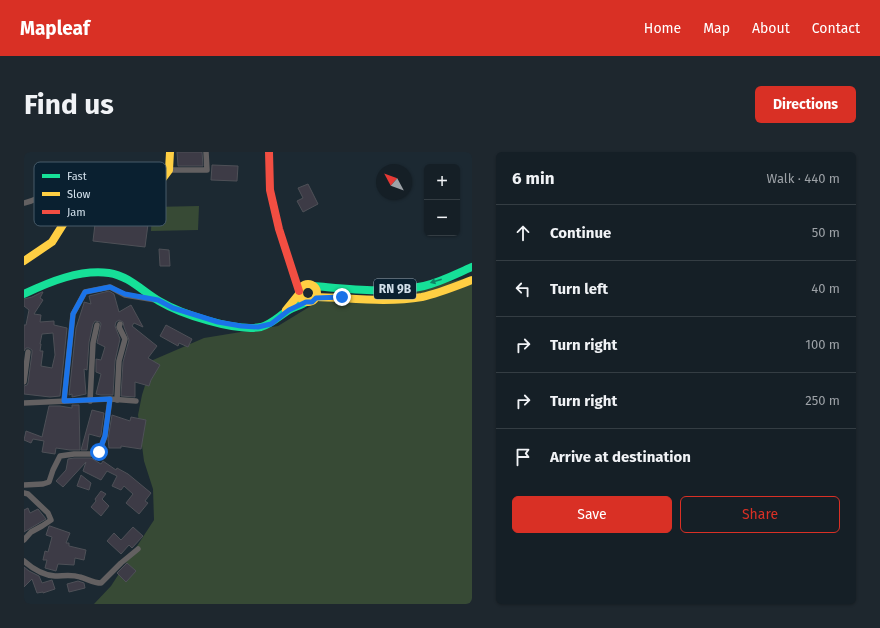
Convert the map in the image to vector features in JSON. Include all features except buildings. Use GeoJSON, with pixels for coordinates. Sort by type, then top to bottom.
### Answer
{"type":"FeatureCollection","features":[{"type":"Feature","properties":{"kind":"main road"},"geometry":{"type":"LineString","coordinates":[[166,174],[169,170],[170,152]]}},
{"type":"Feature","properties":{"kind":"main road"},"geometry":{"type":"LineString","coordinates":[[269,152],[270,190],[279,229],[292,266],[301,299],[306,302]]}},
{"type":"Feature","properties":{"kind":"main road"},"geometry":{"type":"LineString","coordinates":[[24,261],[52,242],[62,226]]}},
{"type":"Feature","properties":{"kind":"main road"},"geometry":{"type":"LineString","coordinates":[[24,294],[44,284],[90,272],[120,276],[173,308],[218,322],[258,327],[271,324],[282,315],[306,302],[312,302],[316,298],[318,291],[292,266]]}},
{"type":"Feature","properties":{"kind":"main road","name":"RN 9B"},"geometry":{"type":"LineString","coordinates":[[311,285],[351,288],[400,289],[418,287],[441,280],[472,267]]}},
{"type":"Feature","properties":{"kind":"main road","name":"RN 9B"},"geometry":{"type":"LineString","coordinates":[[316,298],[414,298],[429,295],[472,280]]}},
{"type":"Feature","properties":{"kind":"main road"},"geometry":{"type":"LineString","coordinates":[[282,315],[303,285],[311,285]]}},
{"type":"Feature","properties":{"kind":"street"},"geometry":{"type":"LineString","coordinates":[[169,170],[207,170],[206,152]]}},
{"type":"Feature","properties":{"kind":"street"},"geometry":{"type":"LineString","coordinates":[[24,203],[34,201]]}},
{"type":"Feature","properties":{"kind":"street"},"geometry":{"type":"LineString","coordinates":[[64,401],[73,314],[85,292],[110,287],[125,294],[158,300]]}},
{"type":"Feature","properties":{"kind":"street"},"geometry":{"type":"LineString","coordinates":[[117,400],[119,361],[125,339],[119,327],[120,324]]}},
{"type":"Feature","properties":{"kind":"street"},"geometry":{"type":"LineString","coordinates":[[90,400],[92,350],[96,325]]}},
{"type":"Feature","properties":{"kind":"street"},"geometry":{"type":"LineString","coordinates":[[24,382],[28,352]]}},
{"type":"Feature","properties":{"kind":"street"},"geometry":{"type":"LineString","coordinates":[[24,403],[110,399],[136,401]]}},
{"type":"Feature","properties":{"kind":"street"},"geometry":{"type":"LineString","coordinates":[[24,485],[43,484],[49,482],[60,456],[93,454],[99,452],[105,436],[110,399]]}},
{"type":"Feature","properties":{"kind":"street"},"geometry":{"type":"LineString","coordinates":[[24,493],[28,494],[48,513],[51,520],[30,532],[24,540]]}},
{"type":"Feature","properties":{"kind":"street"},"geometry":{"type":"LineString","coordinates":[[24,561],[32,568],[43,573],[56,576],[70,575],[81,577],[95,583],[101,583],[121,563],[138,550]]}},
{"type":"Feature","properties":{"kind":"green space"},"geometry":{"type":"Polygon","coordinates":[[[199,206],[198,230],[151,231],[151,226],[166,226],[166,207],[199,206]]]}},
{"type":"Feature","properties":{"kind":"green space"},"geometry":{"type":"Polygon","coordinates":[[[472,277],[472,604],[94,604],[111,586],[154,520],[153,489],[144,461],[138,415],[142,395],[153,360],[204,338],[278,326],[332,293],[367,299],[472,277]]]}},
{"type":"Feature","properties":{"kind":"traffic: fast"},"geometry":{"type":"LineString","coordinates":[[314,286],[369,290],[397,290],[424,286],[448,278],[472,267]]}},
{"type":"Feature","properties":{"kind":"traffic: fast"},"geometry":{"type":"LineString","coordinates":[[24,294],[54,281],[76,275],[98,272],[109,273],[123,277],[159,301],[181,311],[208,321],[250,328],[265,326],[289,310],[306,302]]}},
{"type":"Feature","properties":{"kind":"traffic: slow"},"geometry":{"type":"LineString","coordinates":[[166,174],[169,170],[170,152]]}},
{"type":"Feature","properties":{"kind":"traffic: slow"},"geometry":{"type":"LineString","coordinates":[[24,261],[52,242],[62,226]]}},
{"type":"Feature","properties":{"kind":"traffic: slow"},"geometry":{"type":"LineString","coordinates":[[316,297],[369,300],[409,299],[435,294],[472,280]]}},
{"type":"Feature","properties":{"kind":"traffic: slow"},"geometry":{"type":"LineString","coordinates":[[304,284],[312,284],[317,289],[317,293],[315,300],[312,302],[304,302],[299,297],[299,289],[304,284]]}},
{"type":"Feature","properties":{"kind":"traffic: slow"},"geometry":{"type":"LineString","coordinates":[[286,310],[299,294]]}},
{"type":"Feature","properties":{"kind":"traffic: jam"},"geometry":{"type":"LineString","coordinates":[[269,152],[270,190],[279,229],[299,291]]}},
{"type":"Feature","properties":{"kind":"route"},"geometry":{"type":"LineString","coordinates":[[99,452],[105,436],[110,399],[64,401],[73,314],[85,292],[110,287],[125,294],[158,300],[173,308],[218,322],[258,327],[271,324],[289,310],[306,302],[312,302],[316,298],[342,297]]}}]}
